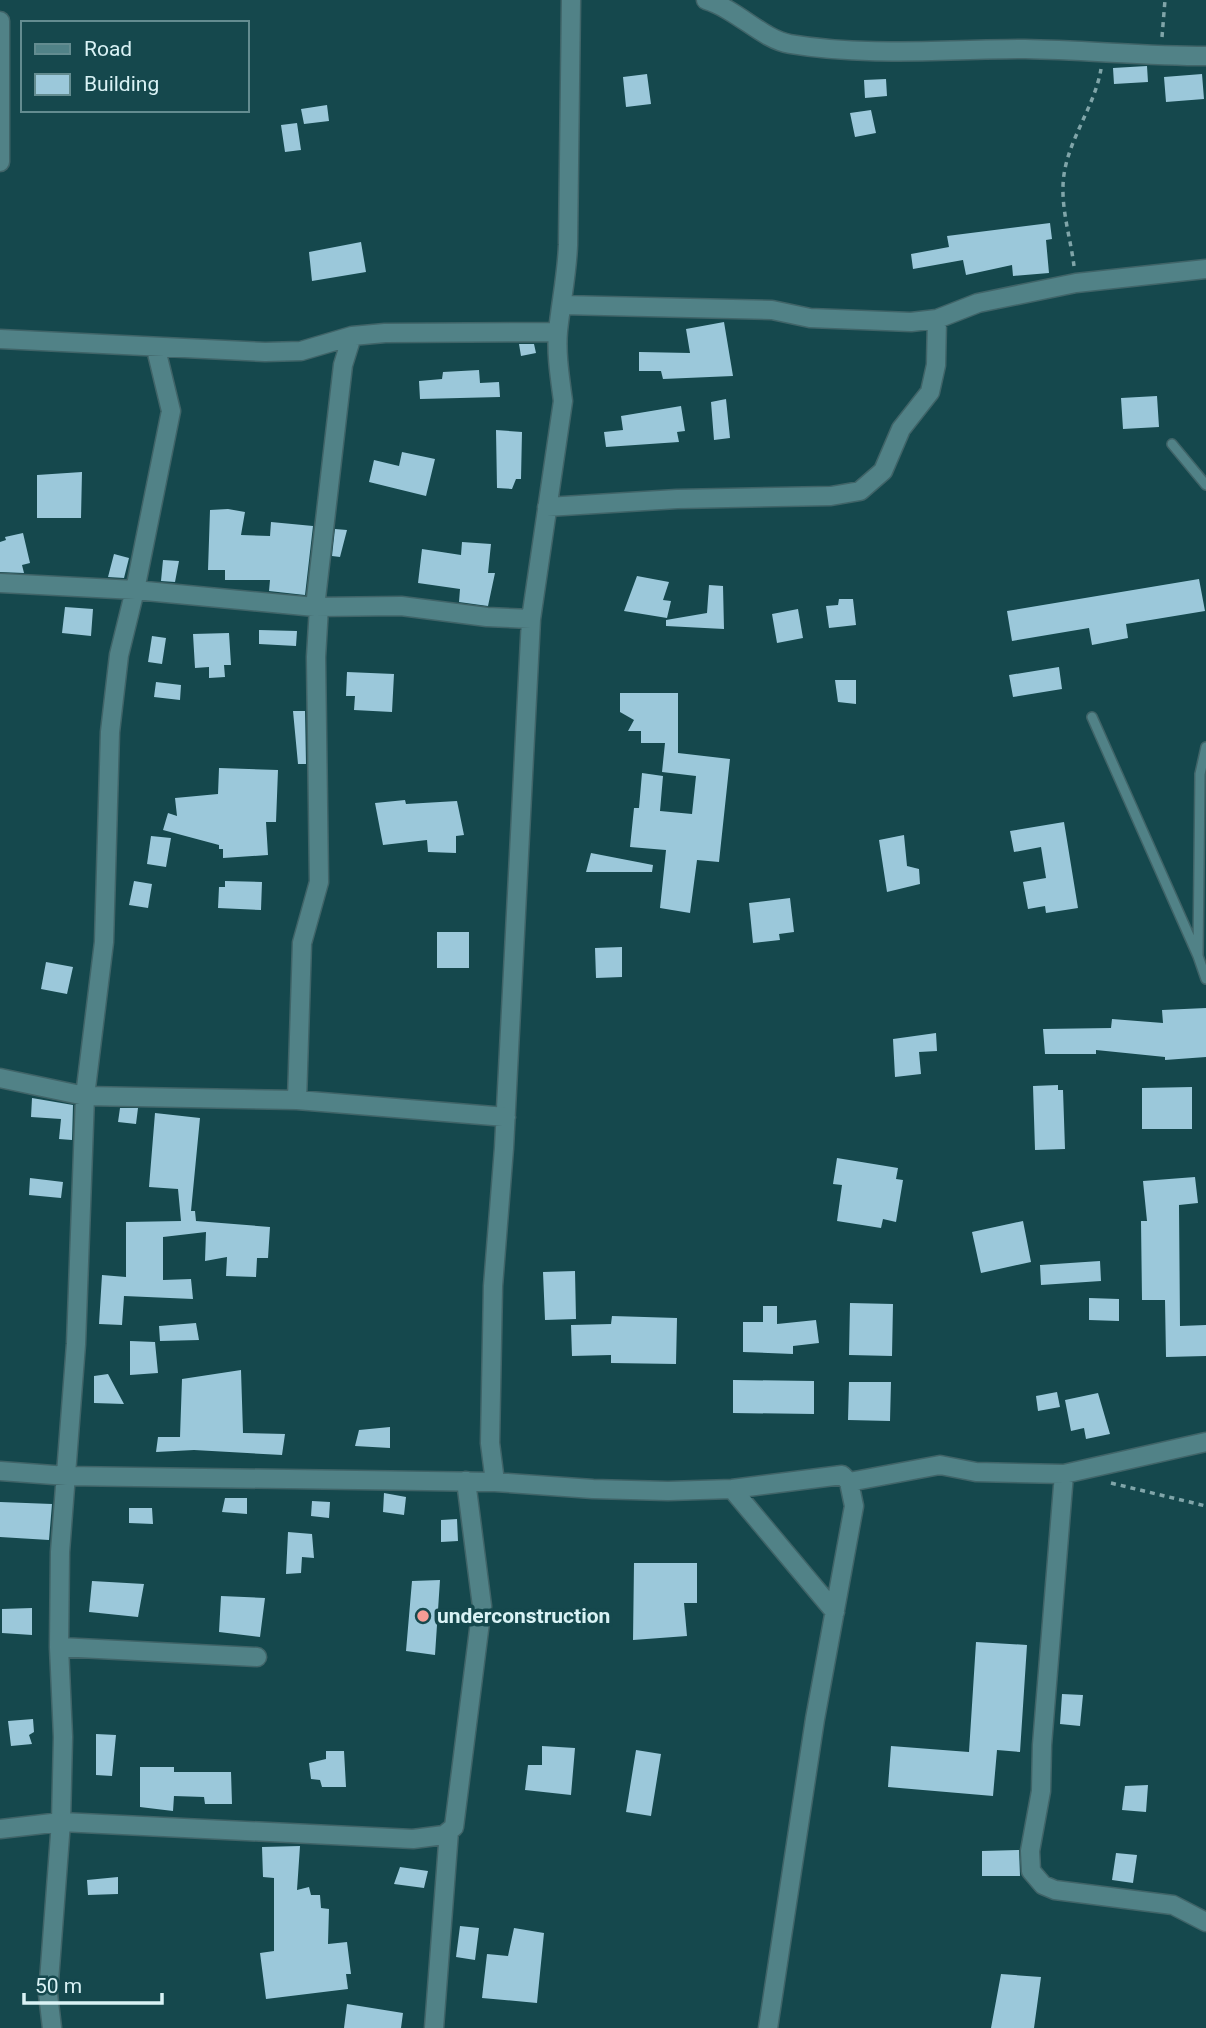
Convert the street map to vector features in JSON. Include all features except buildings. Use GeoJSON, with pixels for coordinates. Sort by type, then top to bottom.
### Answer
{"type":"FeatureCollection","features":[{"type":"Feature","properties":{"kind":"street"},"geometry":{"type":"LineString","coordinates":[[495,1482],[490,1443],[492,1286],[506,1117],[531,619],[563,401],[558,332],[568,245],[571,0]]}},
{"type":"Feature","properties":{"kind":"street"},"geometry":{"type":"LineString","coordinates":[[706,0],[748,19],[764,34],[788,44],[850,50],[1029,49],[1206,55]]}},
{"type":"Feature","properties":{"kind":"street"},"geometry":{"type":"LineString","coordinates":[[0,21],[0,162]]}},
{"type":"Feature","properties":{"kind":"street"},"geometry":{"type":"LineString","coordinates":[[562,305],[772,310],[840,320],[911,322],[937,319],[978,303],[1076,283],[1206,269]]}},
{"type":"Feature","properties":{"kind":"street"},"geometry":{"type":"LineString","coordinates":[[547,507],[677,499],[831,496],[860,491],[883,471],[901,429],[930,392],[935,372],[937,319]]}},
{"type":"Feature","properties":{"kind":"street"},"geometry":{"type":"LineString","coordinates":[[0,339],[156,348],[301,351],[352,336],[558,332]]}},
{"type":"Feature","properties":{"kind":"street"},"geometry":{"type":"LineString","coordinates":[[297,1100],[302,943],[320,882],[317,607],[343,365],[352,336]]}},
{"type":"Feature","properties":{"kind":"street"},"geometry":{"type":"LineString","coordinates":[[52,2028],[48,1994],[61,1822],[63,1737],[59,1647],[60,1552],[67,1476],[85,1096],[104,942],[112,719],[119,655],[135,590],[171,411],[156,348]]}},
{"type":"Feature","properties":{"kind":"street"},"geometry":{"type":"LineString","coordinates":[[0,583],[135,590],[317,607],[401,606],[487,617],[531,619]]}},
{"type":"Feature","properties":{"kind":"street"},"geometry":{"type":"LineString","coordinates":[[0,1078],[85,1096],[297,1100],[506,1117]]}},
{"type":"Feature","properties":{"kind":"street"},"geometry":{"type":"LineString","coordinates":[[849,1482],[940,1465],[976,1472],[1064,1474],[1206,1442]]}},
{"type":"Feature","properties":{"kind":"street"},"geometry":{"type":"LineString","coordinates":[[0,1471],[67,1476],[466,1481],[593,1489],[732,1489],[797,1482],[831,1474],[842,1475],[849,1482],[854,1506],[779,1941],[768,2028]]}},
{"type":"Feature","properties":{"kind":"street"},"geometry":{"type":"LineString","coordinates":[[1064,1474],[1042,1745],[1041,1791],[1030,1851],[1031,1871],[1043,1885],[1055,1890],[1173,1905],[1206,1922]]}},
{"type":"Feature","properties":{"kind":"street"},"geometry":{"type":"LineString","coordinates":[[0,1829],[61,1822],[413,1839],[444,1835],[450,1831],[454,1827],[482,1606],[466,1481]]}},
{"type":"Feature","properties":{"kind":"street"},"geometry":{"type":"LineString","coordinates":[[732,1489],[835,1612]]}},
{"type":"Feature","properties":{"kind":"street"},"geometry":{"type":"LineString","coordinates":[[59,1647],[257,1657]]}},
{"type":"Feature","properties":{"kind":"street"},"geometry":{"type":"LineString","coordinates":[[434,2028],[450,1831]]}},
{"type":"Feature","properties":{"kind":"lane"},"geometry":{"type":"LineString","coordinates":[[1172,444],[1206,485]]}},
{"type":"Feature","properties":{"kind":"lane"},"geometry":{"type":"LineString","coordinates":[[1091,717],[1206,979]]}},
{"type":"Feature","properties":{"kind":"lane"},"geometry":{"type":"LineString","coordinates":[[1198,956],[1200,774],[1206,747]]}},
{"type":"Feature","properties":{"kind":"path"},"geometry":{"type":"LineString","coordinates":[[1149,55],[1161,42],[1165,0]]}},
{"type":"Feature","properties":{"kind":"path"},"geometry":{"type":"LineString","coordinates":[[1076,283],[1062,187],[1076,133],[1097,93],[1104,53]]}},
{"type":"Feature","properties":{"kind":"path"},"geometry":{"type":"LineString","coordinates":[[1101,1481],[1161,1493],[1206,1506]]}},
{"type":"Feature","properties":{"kind":"place","name":"underconstruction"},"geometry":{"type":"Point","coordinates":[423,1616]}}]}
